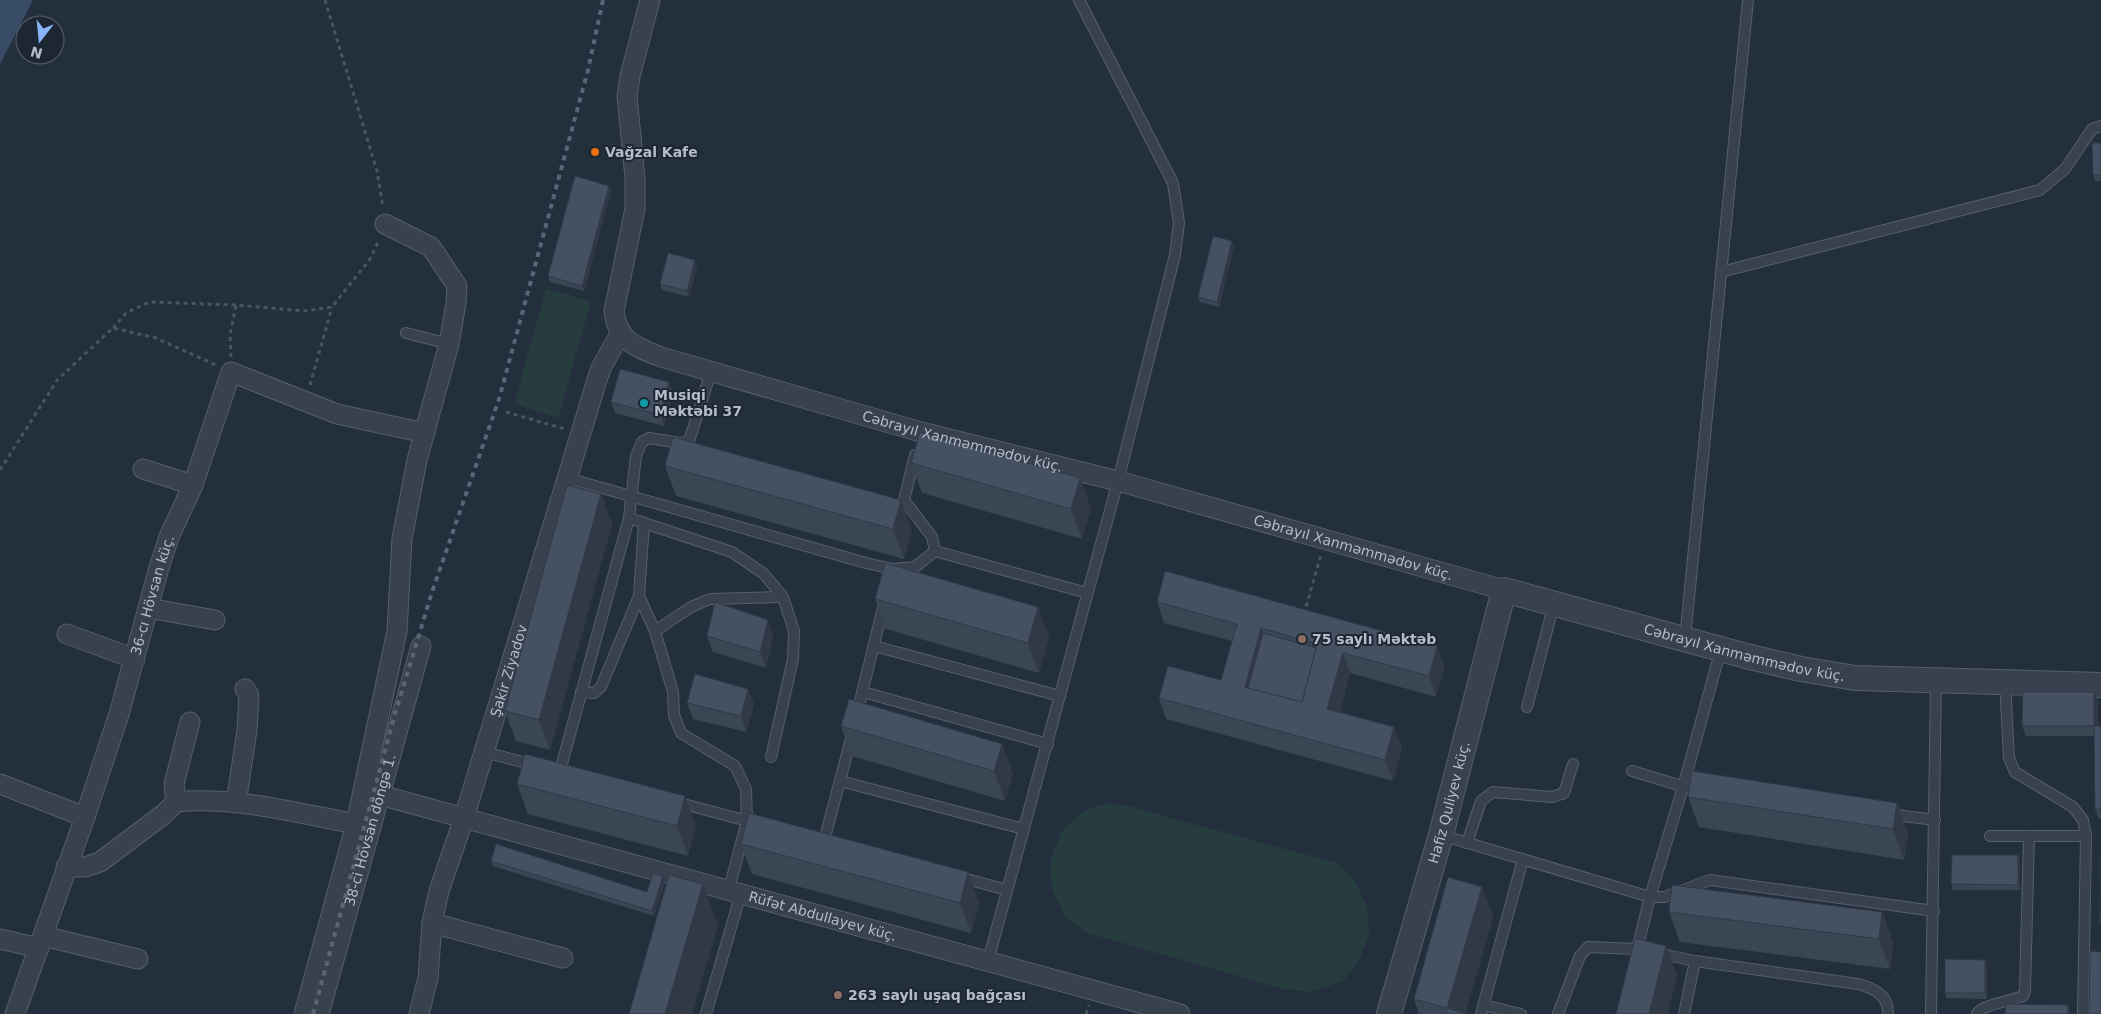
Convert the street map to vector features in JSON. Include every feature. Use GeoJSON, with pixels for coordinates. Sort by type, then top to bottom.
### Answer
{"type":"FeatureCollection","features":[{"type":"Feature","properties":{"kind":"street"},"geometry":{"type":"LineString","coordinates":[[620,334],[614,311],[635,209],[635,178],[627,96],[630,76],[650,0]]}},
{"type":"Feature","properties":{"kind":"street"},"geometry":{"type":"LineString","coordinates":[[304,1014],[356,824],[397,631],[402,539],[417,460],[449,344],[457,286],[431,247],[385,224]]}},
{"type":"Feature","properties":{"kind":"street","name":"Cəbrayıl Xanməmmədov küç."},"geometry":{"type":"LineString","coordinates":[[620,334],[640,349],[711,372],[921,432],[1118,481],[1504,590],[1801,669],[1855,678],[2101,686]]}},
{"type":"Feature","properties":{"kind":"street","name":"Şakir Ziyadov"},"geometry":{"type":"LineString","coordinates":[[419,1014],[428,978],[432,923],[439,891],[464,818],[601,368],[620,334]]}},
{"type":"Feature","properties":{"kind":"street"},"geometry":{"type":"LineString","coordinates":[[231,372],[337,414],[425,433]]}},
{"type":"Feature","properties":{"kind":"street","name":"36-cı Hövsan küç."},"geometry":{"type":"LineString","coordinates":[[15,1014],[85,817],[135,659],[169,537],[193,485],[231,372]]}},
{"type":"Feature","properties":{"kind":"street"},"geometry":{"type":"LineString","coordinates":[[143,469],[193,485]]}},
{"type":"Feature","properties":{"kind":"street","name":"Hafiz Quliyev küç."},"geometry":{"type":"LineString","coordinates":[[1389,1014],[1441,835],[1504,590]]}},
{"type":"Feature","properties":{"kind":"street"},"geometry":{"type":"LineString","coordinates":[[148,608],[215,620]]}},
{"type":"Feature","properties":{"kind":"street"},"geometry":{"type":"LineString","coordinates":[[67,634],[135,659]]}},
{"type":"Feature","properties":{"kind":"street","name":"38-ci Hövsan döngə 1."},"geometry":{"type":"LineString","coordinates":[[319,1014],[421,646]]}},
{"type":"Feature","properties":{"kind":"street"},"geometry":{"type":"LineString","coordinates":[[236,803],[247,730],[249,696],[245,689]]}},
{"type":"Feature","properties":{"kind":"street"},"geometry":{"type":"LineString","coordinates":[[176,802],[174,784],[190,722]]}},
{"type":"Feature","properties":{"kind":"street"},"geometry":{"type":"LineString","coordinates":[[0,784],[85,817]]}},
{"type":"Feature","properties":{"kind":"street","name":"Rüfət Abdullayev küç."},"geometry":{"type":"LineString","coordinates":[[380,795],[1180,1014]]}},
{"type":"Feature","properties":{"kind":"street"},"geometry":{"type":"LineString","coordinates":[[66,868],[85,867],[100,862],[164,814],[176,802],[198,799],[236,803],[356,824]]}},
{"type":"Feature","properties":{"kind":"street"},"geometry":{"type":"LineString","coordinates":[[432,923],[563,958]]}},
{"type":"Feature","properties":{"kind":"street"},"geometry":{"type":"LineString","coordinates":[[0,939],[41,942],[138,959]]}},
{"type":"Feature","properties":{"kind":"lane"},"geometry":{"type":"LineString","coordinates":[[988,961],[1118,481],[1175,255],[1179,223],[1173,183],[1078,0]]}},
{"type":"Feature","properties":{"kind":"lane"},"geometry":{"type":"LineString","coordinates":[[1685,639],[1748,0]]}},
{"type":"Feature","properties":{"kind":"lane"},"geometry":{"type":"LineString","coordinates":[[1721,272],[2040,190],[2065,169],[2092,129],[2101,126]]}},
{"type":"Feature","properties":{"kind":"lane"},"geometry":{"type":"LineString","coordinates":[[406,333],[449,344]]}},
{"type":"Feature","properties":{"kind":"lane"},"geometry":{"type":"LineString","coordinates":[[484,752],[555,770],[581,692],[629,518],[636,456],[642,442],[649,438],[680,443],[689,441],[711,372]]}},
{"type":"Feature","properties":{"kind":"lane"},"geometry":{"type":"LineString","coordinates":[[921,432],[904,500],[932,537],[935,551]]}},
{"type":"Feature","properties":{"kind":"lane"},"geometry":{"type":"LineString","coordinates":[[567,478],[866,563],[891,573],[916,567],[935,551]]}},
{"type":"Feature","properties":{"kind":"lane"},"geometry":{"type":"LineString","coordinates":[[629,518],[732,552],[764,574],[783,597],[794,632],[793,659],[771,757]]}},
{"type":"Feature","properties":{"kind":"lane"},"geometry":{"type":"LineString","coordinates":[[581,692],[594,693],[602,687],[639,596],[644,523]]}},
{"type":"Feature","properties":{"kind":"lane"},"geometry":{"type":"LineString","coordinates":[[935,551],[1087,594]]}},
{"type":"Feature","properties":{"kind":"lane"},"geometry":{"type":"LineString","coordinates":[[639,596],[655,631],[673,692],[674,715],[681,733],[735,766],[746,789],[747,821],[735,891],[706,1014]]}},
{"type":"Feature","properties":{"kind":"lane"},"geometry":{"type":"LineString","coordinates":[[655,631],[691,607],[710,599],[783,597]]}},
{"type":"Feature","properties":{"kind":"lane"},"geometry":{"type":"LineString","coordinates":[[824,841],[863,692],[885,598]]}},
{"type":"Feature","properties":{"kind":"lane"},"geometry":{"type":"LineString","coordinates":[[1527,707],[1555,603]]}},
{"type":"Feature","properties":{"kind":"lane"},"geometry":{"type":"LineString","coordinates":[[874,646],[1060,696]]}},
{"type":"Feature","properties":{"kind":"lane"},"geometry":{"type":"LineString","coordinates":[[1637,949],[1650,897],[1683,788],[1721,649]]}},
{"type":"Feature","properties":{"kind":"lane"},"geometry":{"type":"LineString","coordinates":[[1931,1014],[1936,820],[1936,680]]}},
{"type":"Feature","properties":{"kind":"lane"},"geometry":{"type":"LineString","coordinates":[[2005,682],[2009,758],[2015,772],[2073,807],[2083,820],[2086,836],[2083,1014]]}},
{"type":"Feature","properties":{"kind":"lane"},"geometry":{"type":"LineString","coordinates":[[863,692],[1048,744]]}},
{"type":"Feature","properties":{"kind":"lane"},"geometry":{"type":"LineString","coordinates":[[1467,843],[1481,800],[1493,792],[1552,797],[1564,792],[1573,764]]}},
{"type":"Feature","properties":{"kind":"lane"},"geometry":{"type":"LineString","coordinates":[[1632,771],[1683,788],[1703,790]]}},
{"type":"Feature","properties":{"kind":"lane"},"geometry":{"type":"LineString","coordinates":[[840,781],[1024,829]]}},
{"type":"Feature","properties":{"kind":"lane"},"geometry":{"type":"LineString","coordinates":[[663,799],[766,826]]}},
{"type":"Feature","properties":{"kind":"lane"},"geometry":{"type":"LineString","coordinates":[[1877,813],[1936,820]]}},
{"type":"Feature","properties":{"kind":"lane"},"geometry":{"type":"LineString","coordinates":[[1441,835],[1650,897],[1665,898],[1710,880],[1934,911]]}},
{"type":"Feature","properties":{"kind":"lane"},"geometry":{"type":"LineString","coordinates":[[1990,836],[2086,836]]}},
{"type":"Feature","properties":{"kind":"lane"},"geometry":{"type":"LineString","coordinates":[[1977,1014],[1982,1007],[2009,1002],[2023,996],[2025,991],[2030,836]]}},
{"type":"Feature","properties":{"kind":"lane"},"geometry":{"type":"LineString","coordinates":[[1521,1014],[1482,1010],[1522,859]]}},
{"type":"Feature","properties":{"kind":"lane"},"geometry":{"type":"LineString","coordinates":[[949,874],[1007,890]]}},
{"type":"Feature","properties":{"kind":"lane"},"geometry":{"type":"LineString","coordinates":[[1558,1014],[1580,956],[1588,947],[1637,949],[1696,961],[1858,984],[1875,989],[1882,996],[1889,1010],[1888,1014]]}},
{"type":"Feature","properties":{"kind":"lane"},"geometry":{"type":"LineString","coordinates":[[1684,1014],[1696,961]]}},
{"type":"Feature","properties":{"kind":"path"},"geometry":{"type":"LineString","coordinates":[[305,402],[332,307],[370,259],[385,224],[377,171],[325,0]]}},
{"type":"Feature","properties":{"kind":"path"},"geometry":{"type":"LineString","coordinates":[[0,470],[58,379],[113,328],[126,313],[148,302],[236,305],[304,311],[332,307]]}},
{"type":"Feature","properties":{"kind":"path"},"geometry":{"type":"LineString","coordinates":[[113,328],[156,338],[231,372],[230,334],[236,305]]}},
{"type":"Feature","properties":{"kind":"path"},"geometry":{"type":"LineString","coordinates":[[506,412],[580,433]]}},
{"type":"Feature","properties":{"kind":"path"},"geometry":{"type":"LineString","coordinates":[[1303,619],[1325,540]]}},
{"type":"Feature","properties":{"kind":"green space"},"geometry":{"type":"Polygon","coordinates":[[[546,289],[591,301],[558,418],[514,404],[546,289]]]}},
{"type":"Feature","properties":{"kind":"green space"},"geometry":{"type":"Polygon","coordinates":[[[1109,803],[1132,807],[1337,863],[1355,881],[1367,907],[1369,934],[1359,961],[1343,981],[1310,992],[1283,989],[1087,933],[1066,918],[1052,890],[1050,863],[1061,832],[1083,811],[1109,803]]]}},
{"type":"Feature","properties":{"kind":"water"},"geometry":{"type":"Polygon","coordinates":[[[0,0],[33,0],[25,15],[15,15],[15,35],[0,64],[0,0]]]}},
{"type":"Feature","properties":{"kind":"building"},"geometry":{"type":"Polygon","coordinates":[[[2092,143],[2101,143],[2101,175],[2093,175],[2092,143]]]}},
{"type":"Feature","properties":{"kind":"building"},"geometry":{"type":"Polygon","coordinates":[[[575,176],[609,186],[582,286],[548,276],[575,176]]]}},
{"type":"Feature","properties":{"kind":"building"},"geometry":{"type":"Polygon","coordinates":[[[1213,236],[1232,241],[1217,302],[1198,297],[1213,236]]]}},
{"type":"Feature","properties":{"kind":"building"},"geometry":{"type":"Polygon","coordinates":[[[668,253],[695,260],[687,291],[660,284],[668,253]]]}},
{"type":"Feature","properties":{"kind":"building"},"geometry":{"type":"Polygon","coordinates":[[[620,369],[669,382],[660,415],[611,402],[620,369]]]}},
{"type":"Feature","properties":{"kind":"building"},"geometry":{"type":"Polygon","coordinates":[[[920,432],[1080,478],[1071,509],[911,463],[920,432]]]}},
{"type":"Feature","properties":{"kind":"building"},"geometry":{"type":"Polygon","coordinates":[[[673,437],[901,500],[893,529],[665,466],[673,437]]]}},
{"type":"Feature","properties":{"kind":"building"},"geometry":{"type":"Polygon","coordinates":[[[567,485],[601,494],[539,720],[505,711],[567,485]]]}},
{"type":"Feature","properties":{"kind":"building"},"geometry":{"type":"Polygon","coordinates":[[[885,563],[1038,607],[1028,643],[875,599],[885,563]]]}},
{"type":"Feature","properties":{"kind":"building"},"geometry":{"type":"Polygon","coordinates":[[[1165,571],[1437,646],[1429,676],[1343,653],[1327,709],[1394,727],[1385,760],[1159,698],[1168,666],[1221,680],[1237,624],[1157,602],[1165,571]],[[1261,628],[1245,687],[1302,702],[1317,644],[1261,628]]]}},
{"type":"Feature","properties":{"kind":"building"},"geometry":{"type":"Polygon","coordinates":[[[715,602],[768,620],[760,652],[707,636],[715,602]]]}},
{"type":"Feature","properties":{"kind":"building"},"geometry":{"type":"Polygon","coordinates":[[[1263,633],[1316,648],[1302,702],[1248,688],[1263,633]]]}},
{"type":"Feature","properties":{"kind":"building"},"geometry":{"type":"Polygon","coordinates":[[[695,674],[748,689],[741,716],[687,703],[695,674]]]}},
{"type":"Feature","properties":{"kind":"building"},"geometry":{"type":"Polygon","coordinates":[[[2023,692],[2094,692],[2094,726],[2022,726],[2023,692]]]}},
{"type":"Feature","properties":{"kind":"building"},"geometry":{"type":"Polygon","coordinates":[[[849,699],[1002,744],[994,771],[841,726],[849,699]]]}},
{"type":"Feature","properties":{"kind":"building"},"geometry":{"type":"Polygon","coordinates":[[[2094,726],[2101,726],[2101,809],[2095,809],[2094,726]]]}},
{"type":"Feature","properties":{"kind":"building"},"geometry":{"type":"Polygon","coordinates":[[[525,754],[685,796],[677,826],[517,784],[525,754]]]}},
{"type":"Feature","properties":{"kind":"building"},"geometry":{"type":"Polygon","coordinates":[[[1692,771],[1897,803],[1893,829],[1688,797],[1692,771]]]}},
{"type":"Feature","properties":{"kind":"building"},"geometry":{"type":"Polygon","coordinates":[[[749,813],[968,872],[960,903],[741,844],[749,813]]]}},
{"type":"Feature","properties":{"kind":"building"},"geometry":{"type":"Polygon","coordinates":[[[496,844],[647,892],[653,873],[663,876],[652,911],[491,861],[496,844]]]}},
{"type":"Feature","properties":{"kind":"building"},"geometry":{"type":"Polygon","coordinates":[[[2101,852],[2101,923],[2100,923],[2101,852]]]}},
{"type":"Feature","properties":{"kind":"building"},"geometry":{"type":"Polygon","coordinates":[[[1952,855],[2018,855],[2018,885],[1951,884],[1952,855]]]}},
{"type":"Feature","properties":{"kind":"building"},"geometry":{"type":"Polygon","coordinates":[[[669,875],[703,884],[665,1014],[629,1014],[669,875]]]}},
{"type":"Feature","properties":{"kind":"building"},"geometry":{"type":"Polygon","coordinates":[[[1448,877],[1482,887],[1447,1008],[1414,999],[1448,877]]]}},
{"type":"Feature","properties":{"kind":"building"},"geometry":{"type":"Polygon","coordinates":[[[1672,885],[1882,912],[1879,939],[1669,912],[1672,885]]]}},
{"type":"Feature","properties":{"kind":"building"},"geometry":{"type":"Polygon","coordinates":[[[1635,938],[1666,946],[1649,1014],[1616,1014],[1635,938]]]}},
{"type":"Feature","properties":{"kind":"building"},"geometry":{"type":"Polygon","coordinates":[[[2090,951],[2101,952],[2101,1014],[2089,1014],[2090,951]]]}},
{"type":"Feature","properties":{"kind":"building"},"geometry":{"type":"Polygon","coordinates":[[[1945,959],[1985,960],[1985,993],[1945,993],[1945,959]]]}},
{"type":"Feature","properties":{"kind":"building"},"geometry":{"type":"Polygon","coordinates":[[[2006,1004],[2068,1005],[2068,1014],[2005,1014],[2006,1004]]]}},
{"type":"Feature","properties":{"kind":"building"},"geometry":{"type":"Polygon","coordinates":[[[1447,1008],[1467,1014],[1446,1014],[1447,1008]]]}},
{"type":"Feature","properties":{"kind":"railway"},"geometry":{"type":"LineString","coordinates":[[313,1014],[395,714],[432,592],[499,399],[588,70],[603,0]]}},
{"type":"Feature","properties":{"kind":"place","name":"Vağzal Kafe"},"geometry":{"type":"Point","coordinates":[595,152]}},
{"type":"Feature","properties":{"kind":"place","name":"Musiqi Məktəbi 37"},"geometry":{"type":"Point","coordinates":[644,403]}},
{"type":"Feature","properties":{"kind":"place","name":"75 saylı Məktəb"},"geometry":{"type":"Point","coordinates":[1302,639]}},
{"type":"Feature","properties":{"kind":"place","name":"263 saylı uşaq bağçası"},"geometry":{"type":"Point","coordinates":[838,995]}}]}
